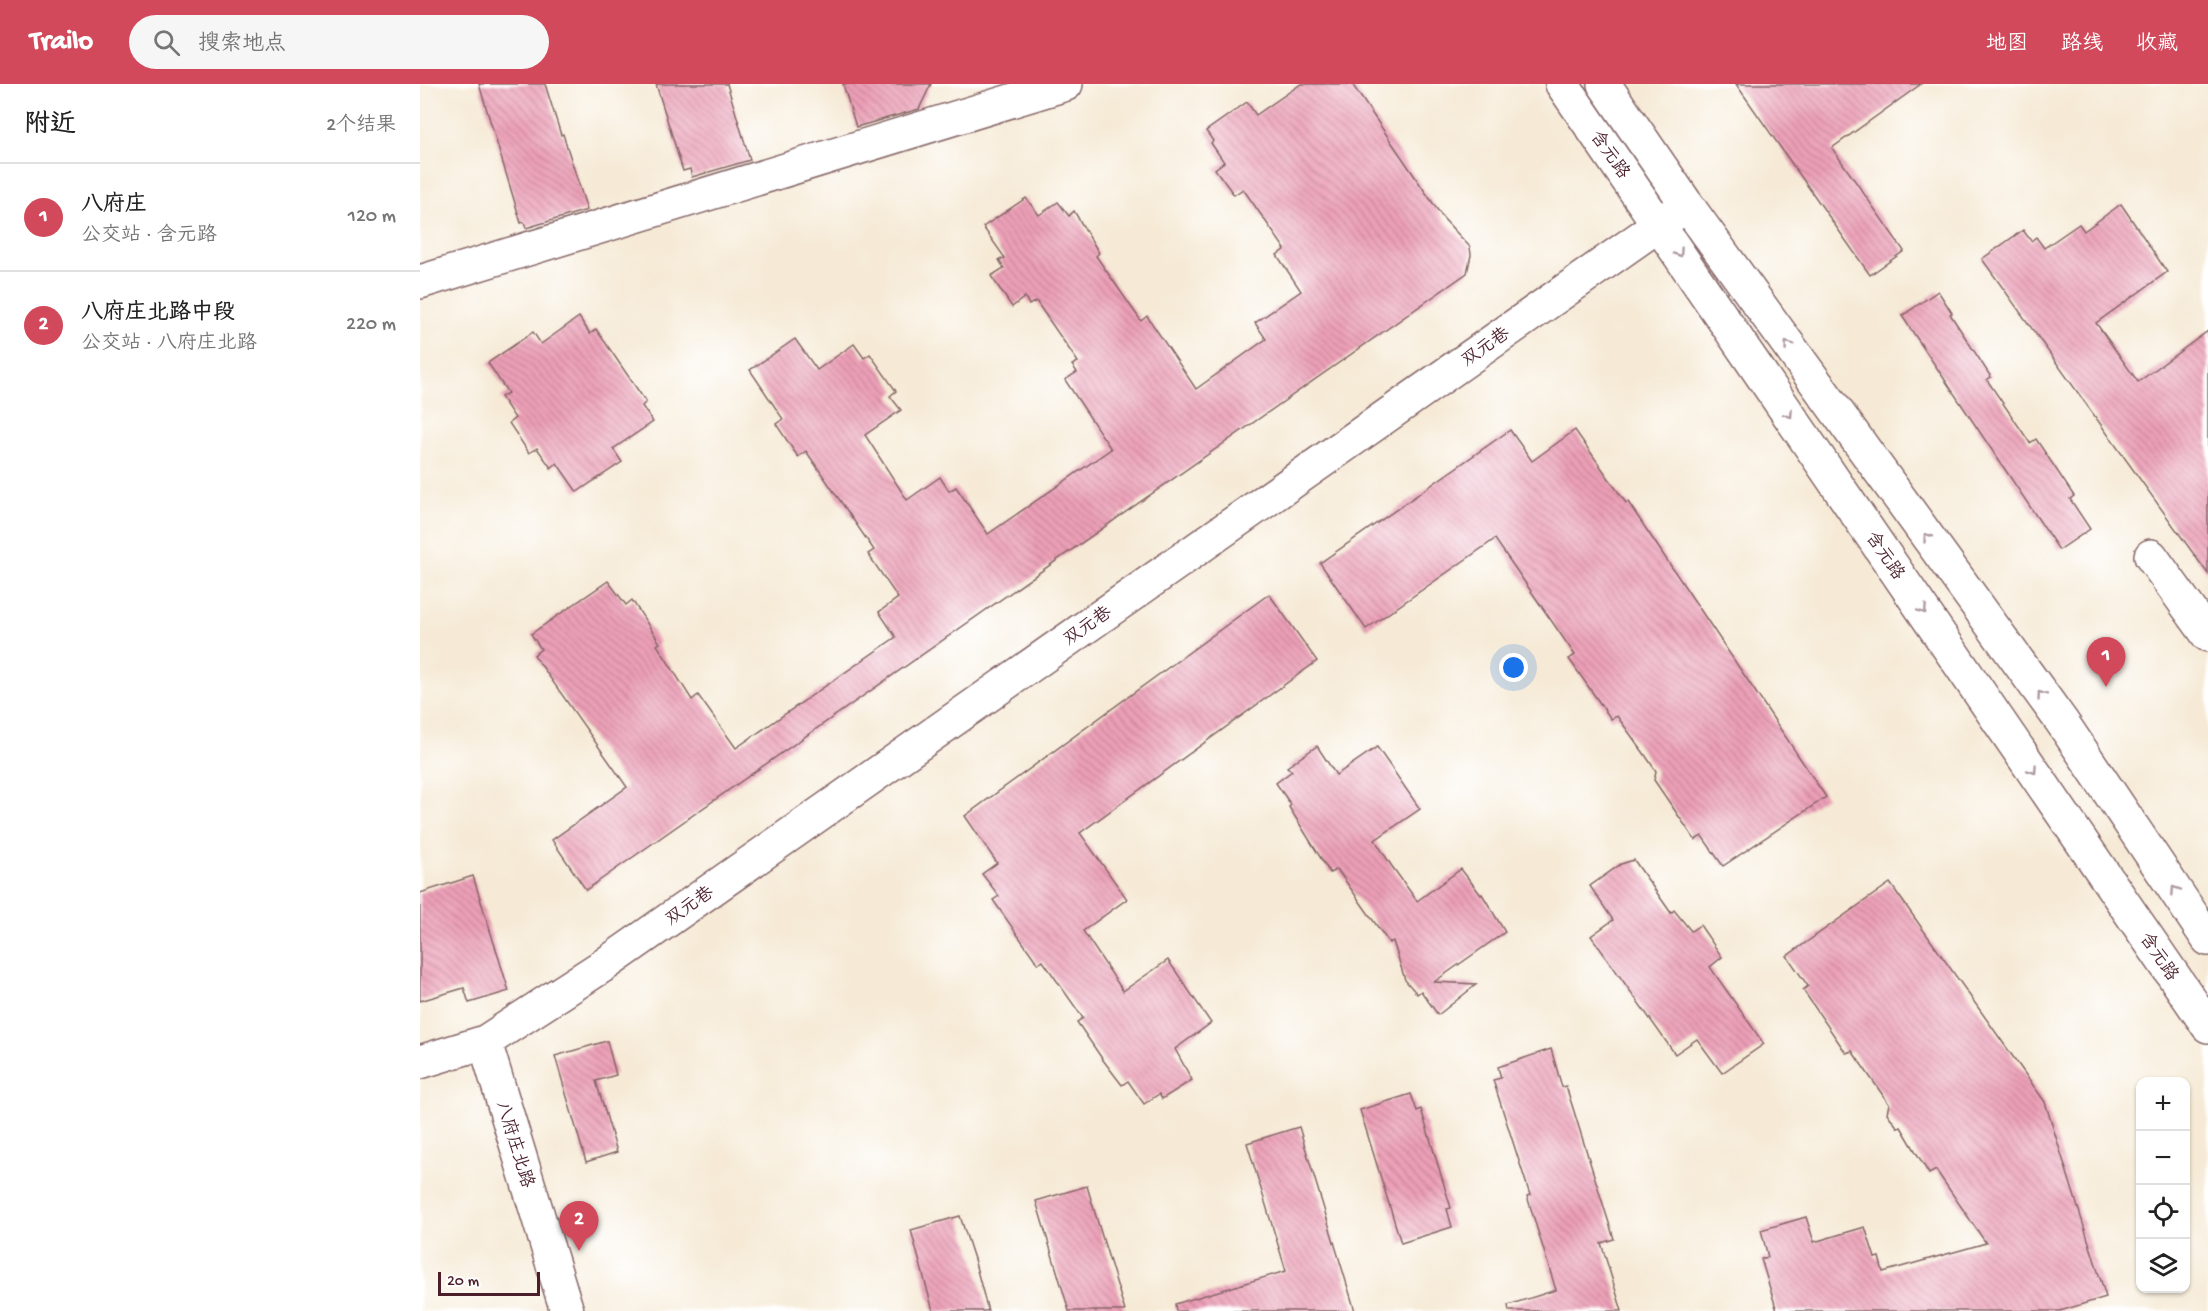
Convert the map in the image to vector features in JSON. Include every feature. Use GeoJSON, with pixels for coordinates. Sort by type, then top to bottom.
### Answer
{"type":"FeatureCollection","features":[{"type":"Feature","properties":{"kind":"street"},"geometry":{"type":"LineString","coordinates":[[420,282],[1066,84]]}},
{"type":"Feature","properties":{"kind":"street","name":"含元路"},"geometry":{"type":"LineString","coordinates":[[1562,84],[2208,1026]]}},
{"type":"Feature","properties":{"kind":"street","name":"含元路"},"geometry":{"type":"LineString","coordinates":[[1604,84],[1687,205],[2062,722],[2208,939]]}},
{"type":"Feature","properties":{"kind":"street","name":"双元巷"},"geometry":{"type":"LineString","coordinates":[[485,1042],[607,963],[1687,205]]}},
{"type":"Feature","properties":{"kind":"street"},"geometry":{"type":"LineString","coordinates":[[2151,556],[2208,635]]}},
{"type":"Feature","properties":{"kind":"street"},"geometry":{"type":"LineString","coordinates":[[420,1062],[485,1042]]}},
{"type":"Feature","properties":{"kind":"street","name":"八府庄北路"},"geometry":{"type":"LineString","coordinates":[[485,1042],[567,1311]]}},
{"type":"Feature","properties":{"kind":"building"},"geometry":{"type":"Polygon","coordinates":[[[479,84],[545,84],[587,210],[526,228],[524,222],[521,223],[479,84]]]}},
{"type":"Feature","properties":{"kind":"building"},"geometry":{"type":"Polygon","coordinates":[[[656,84],[727,84],[750,160],[692,177],[690,169],[683,171],[656,84]]]}},
{"type":"Feature","properties":{"kind":"building"},"geometry":{"type":"Polygon","coordinates":[[[843,84],[931,84],[919,109],[856,127],[843,84]]]}},
{"type":"Feature","properties":{"kind":"building"},"geometry":{"type":"Polygon","coordinates":[[[1301,84],[1352,84],[1443,218],[1470,247],[1471,255],[1467,273],[586,890],[552,840],[627,787],[534,655],[541,649],[531,634],[608,581],[626,605],[632,600],[660,643],[657,645],[692,700],[698,695],[736,748],[896,637],[879,612],[898,598],[868,554],[874,550],[806,451],[798,457],[776,424],[783,419],[750,370],[795,339],[817,370],[854,344],[864,358],[870,354],[896,391],[890,396],[901,410],[865,435],[907,500],[940,477],[949,491],[956,487],[988,534],[1111,449],[1065,380],[1077,372],[1072,365],[1078,362],[1036,301],[1029,305],[1025,297],[1012,307],[991,276],[1004,268],[999,260],[1005,258],[983,227],[1026,198],[1039,215],[1058,202],[1069,216],[1074,211],[1099,253],[1096,256],[1141,321],[1147,316],[1196,389],[1266,339],[1255,323],[1301,291],[1277,255],[1285,249],[1243,189],[1234,195],[1215,169],[1224,162],[1206,131],[1247,102],[1256,115],[1301,84]]]}},
{"type":"Feature","properties":{"kind":"building"},"geometry":{"type":"Polygon","coordinates":[[[1736,84],[1921,84],[1832,148],[1904,251],[1870,275],[1736,84]]]}},
{"type":"Feature","properties":{"kind":"building"},"geometry":{"type":"Polygon","coordinates":[[[2121,204],[2167,272],[2096,323],[2138,382],[2208,331],[2208,574],[1982,259],[2023,230],[2031,241],[2036,237],[2044,248],[2079,224],[2084,231],[2121,204]]]}},
{"type":"Feature","properties":{"kind":"building"},"geometry":{"type":"Polygon","coordinates":[[[1938,291],[1952,313],[1950,314],[1991,377],[1987,380],[2030,443],[2036,439],[2074,496],[2070,499],[2090,529],[2059,550],[1902,316],[1938,291]]]}},
{"type":"Feature","properties":{"kind":"building"},"geometry":{"type":"Polygon","coordinates":[[[579,317],[590,334],[596,329],[646,402],[642,406],[653,422],[613,449],[622,462],[577,492],[557,463],[551,468],[537,448],[529,453],[509,423],[515,418],[501,397],[508,393],[488,363],[533,332],[541,344],[579,317]]]}},
{"type":"Feature","properties":{"kind":"building"},"geometry":{"type":"Polygon","coordinates":[[[1510,430],[1532,461],[1575,430],[1626,503],[1628,502],[1826,797],[1723,866],[1702,836],[1695,840],[1654,780],[1656,771],[1617,716],[1611,719],[1569,659],[1575,655],[1495,539],[1366,629],[1320,563],[1510,430]]]}},
{"type":"Feature","properties":{"kind":"building"},"geometry":{"type":"Polygon","coordinates":[[[1269,594],[1317,661],[1080,833],[1127,899],[1083,931],[1123,991],[1168,960],[1211,1023],[1175,1049],[1192,1080],[1162,1099],[1159,1094],[1144,1104],[1128,1081],[1122,1085],[1103,1060],[1077,1022],[1083,1018],[1043,961],[1038,964],[993,900],[999,896],[982,874],[997,863],[965,816],[1269,594]]]}},
{"type":"Feature","properties":{"kind":"building"},"geometry":{"type":"Polygon","coordinates":[[[1317,746],[1336,775],[1377,747],[1420,809],[1375,840],[1391,865],[1417,901],[1461,869],[1482,894],[1505,932],[1434,982],[1477,984],[1438,1015],[1421,991],[1417,994],[1405,980],[1393,941],[1389,943],[1337,869],[1330,873],[1276,783],[1292,771],[1287,767],[1317,746]]]}},
{"type":"Feature","properties":{"kind":"building"},"geometry":{"type":"Polygon","coordinates":[[[1634,860],[1671,913],[1674,910],[1691,931],[1700,925],[1722,957],[1710,967],[1764,1044],[1722,1073],[1697,1039],[1675,1054],[1591,936],[1613,920],[1590,886],[1621,864],[1634,860]]]}},
{"type":"Feature","properties":{"kind":"building"},"geometry":{"type":"Polygon","coordinates":[[[473,876],[509,991],[469,1003],[464,988],[420,1001],[420,893],[473,876]]]}},
{"type":"Feature","properties":{"kind":"building"},"geometry":{"type":"Polygon","coordinates":[[[1890,883],[2045,1102],[2106,1297],[2060,1311],[1777,1311],[1761,1259],[1768,1257],[1761,1230],[1806,1217],[1814,1242],[1865,1227],[1875,1258],[1879,1257],[1883,1272],[1986,1243],[1936,1170],[1929,1174],[1901,1127],[1898,1128],[1887,1113],[1889,1104],[1852,1051],[1846,1053],[1803,990],[1808,986],[1787,956],[1890,883]]]}},
{"type":"Feature","properties":{"kind":"building"},"geometry":{"type":"Polygon","coordinates":[[[607,1041],[616,1075],[596,1081],[617,1152],[586,1162],[555,1056],[607,1041]]]}},
{"type":"Feature","properties":{"kind":"building"},"geometry":{"type":"Polygon","coordinates":[[[1551,1049],[1562,1087],[1566,1086],[1614,1239],[1601,1243],[1622,1311],[1509,1311],[1508,1305],[1556,1290],[1527,1196],[1530,1195],[1493,1080],[1501,1078],[1498,1067],[1551,1049]]]}},
{"type":"Feature","properties":{"kind":"building"},"geometry":{"type":"Polygon","coordinates":[[[1411,1094],[1417,1111],[1421,1109],[1451,1208],[1447,1209],[1452,1227],[1401,1243],[1360,1110],[1411,1094]]]}},
{"type":"Feature","properties":{"kind":"building"},"geometry":{"type":"Polygon","coordinates":[[[1299,1127],[1355,1311],[1176,1311],[1175,1304],[1286,1271],[1247,1143],[1299,1127]]]}},
{"type":"Feature","properties":{"kind":"building"},"geometry":{"type":"Polygon","coordinates":[[[1087,1186],[1125,1311],[1069,1311],[1036,1201],[1087,1186]]]}},
{"type":"Feature","properties":{"kind":"building"},"geometry":{"type":"Polygon","coordinates":[[[960,1216],[988,1311],[933,1311],[911,1230],[960,1216]]]}},
{"type":"Feature","properties":{"kind":"place","name":"八府庄"},"geometry":{"type":"Point","coordinates":[2106,687]}},
{"type":"Feature","properties":{"kind":"place","name":"八府庄北路中段"},"geometry":{"type":"Point","coordinates":[579,1251]}}]}
